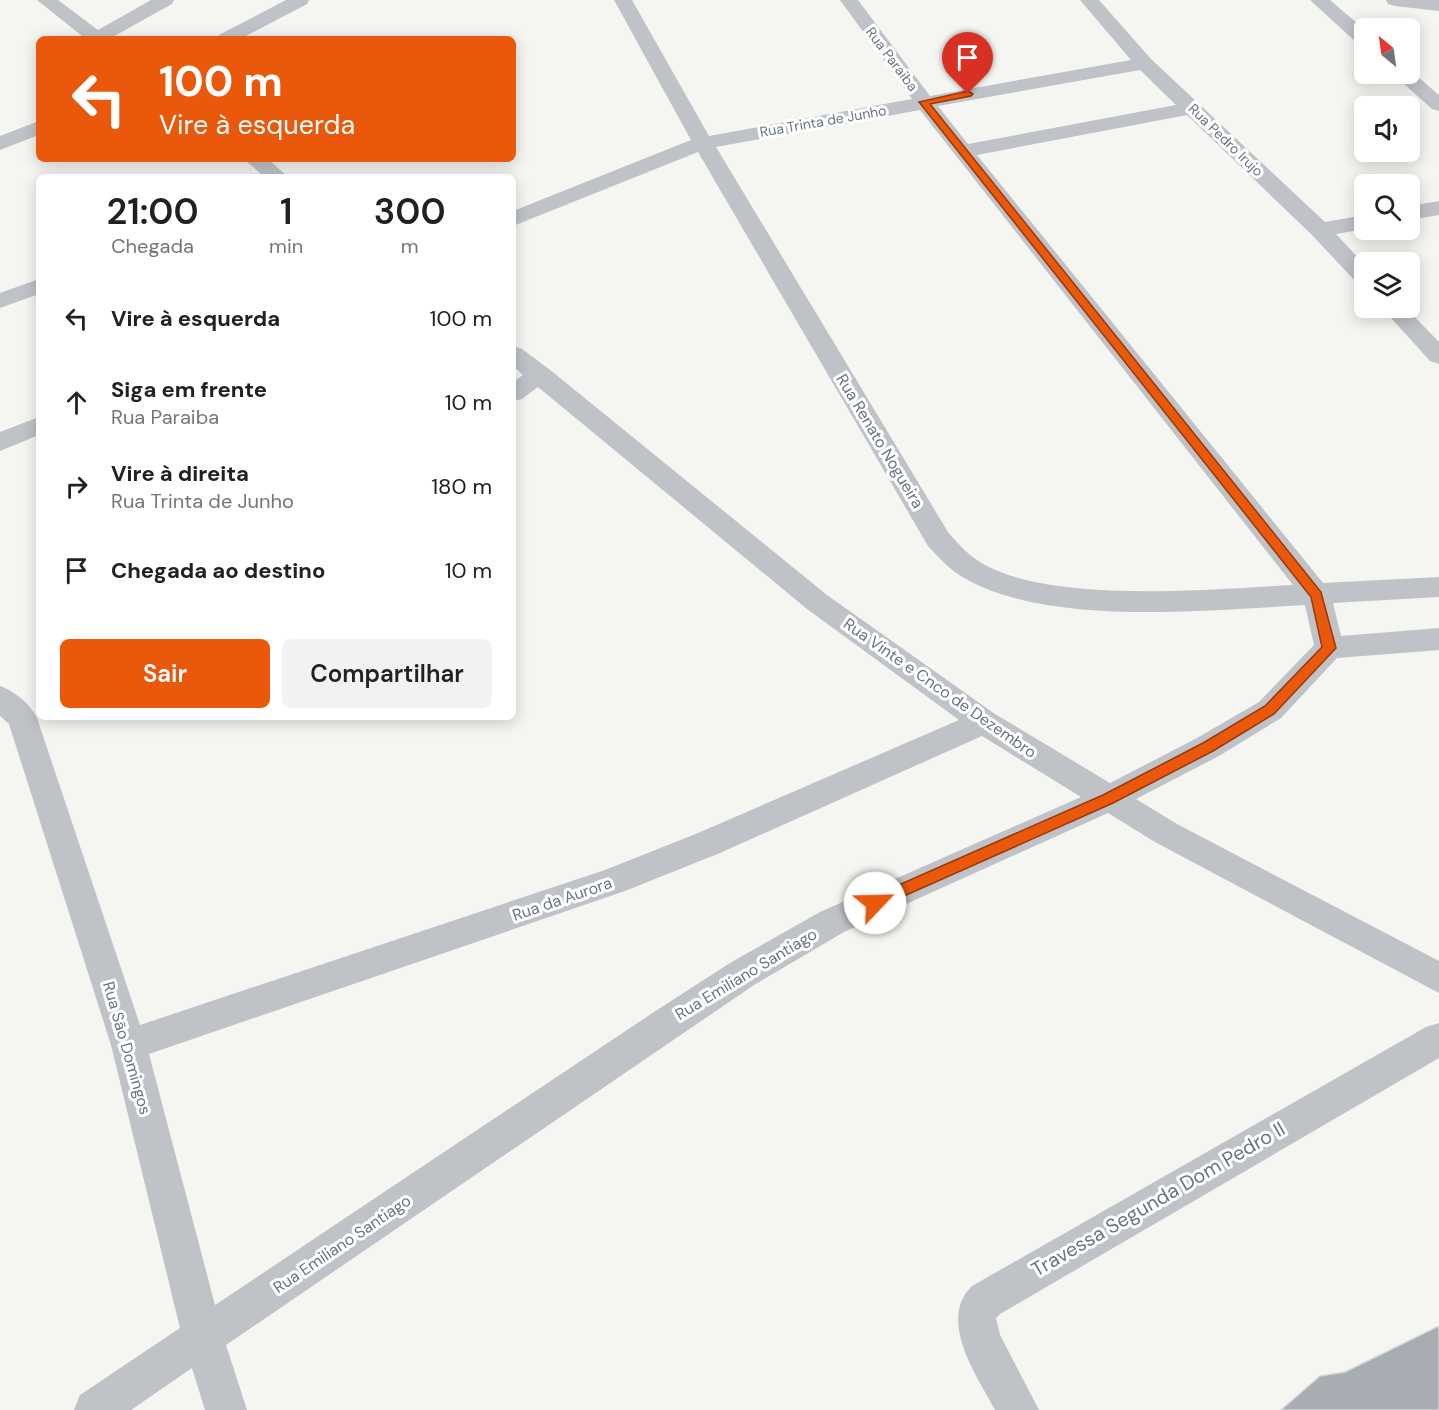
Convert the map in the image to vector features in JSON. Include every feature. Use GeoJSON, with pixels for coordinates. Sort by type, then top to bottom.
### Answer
{"type":"FeatureCollection","features":[{"type":"Feature","properties":{"kind":"street"},"geometry":{"type":"LineString","coordinates":[[46,0],[93,36]]}},
{"type":"Feature","properties":{"kind":"street"},"geometry":{"type":"LineString","coordinates":[[102,36],[165,0]]}},
{"type":"Feature","properties":{"kind":"street"},"geometry":{"type":"LineString","coordinates":[[232,36],[300,0]]}},
{"type":"Feature","properties":{"kind":"street","name":"Rua Renato Nogueira"},"geometry":{"type":"LineString","coordinates":[[623,0],[704,143],[938,539],[957,561],[982,576],[1032,591],[1093,600],[1317,595]]}},
{"type":"Feature","properties":{"kind":"street","name":"Rua Paraiba"},"geometry":{"type":"LineString","coordinates":[[849,0],[924,102],[1317,595]]}},
{"type":"Feature","properties":{"kind":"street","name":"Rua Pedro Irujo"},"geometry":{"type":"LineString","coordinates":[[1089,0],[1144,63],[1320,230],[1354,266]]}},
{"type":"Feature","properties":{"kind":"street"},"geometry":{"type":"LineString","coordinates":[[1319,0],[1354,30]]}},
{"type":"Feature","properties":{"kind":"street"},"geometry":{"type":"LineString","coordinates":[[1395,0],[1439,5]]}},
{"type":"Feature","properties":{"kind":"street","name":"Rua Trinta de Junho"},"geometry":{"type":"LineString","coordinates":[[516,218],[704,143],[1144,63]]}},
{"type":"Feature","properties":{"kind":"street"},"geometry":{"type":"LineString","coordinates":[[1415,84],[1439,105]]}},
{"type":"Feature","properties":{"kind":"street"},"geometry":{"type":"LineString","coordinates":[[963,151],[1192,108]]}},
{"type":"Feature","properties":{"kind":"street"},"geometry":{"type":"LineString","coordinates":[[0,144],[36,128]]}},
{"type":"Feature","properties":{"kind":"street"},"geometry":{"type":"LineString","coordinates":[[259,162],[273,174]]}},
{"type":"Feature","properties":{"kind":"street"},"geometry":{"type":"LineString","coordinates":[[1420,211],[1439,208]]}},
{"type":"Feature","properties":{"kind":"street"},"geometry":{"type":"LineString","coordinates":[[1320,230],[1354,224]]}},
{"type":"Feature","properties":{"kind":"street"},"geometry":{"type":"LineString","coordinates":[[0,301],[36,287]]}},
{"type":"Feature","properties":{"kind":"street"},"geometry":{"type":"LineString","coordinates":[[1403,318],[1439,356]]}},
{"type":"Feature","properties":{"kind":"street","name":"Rua Vinte e Cnco de Dezembro"},"geometry":{"type":"LineString","coordinates":[[516,356],[817,602],[984,722],[1166,833],[1439,978]]}},
{"type":"Feature","properties":{"kind":"street"},"geometry":{"type":"LineString","coordinates":[[516,391],[540,375]]}},
{"type":"Feature","properties":{"kind":"street"},"geometry":{"type":"LineString","coordinates":[[0,442],[36,426]]}},
{"type":"Feature","properties":{"kind":"street"},"geometry":{"type":"LineString","coordinates":[[1439,587],[1317,595],[1329,648],[1439,639]]}},
{"type":"Feature","properties":{"kind":"street","name":"Rua Emiliano Santiago"},"geometry":{"type":"LineString","coordinates":[[95,1410],[666,1023],[742,974],[832,922],[1108,799],[1208,747],[1270,710],[1329,648]]}},
{"type":"Feature","properties":{"kind":"street","name":"Rua São Domingos"},"geometry":{"type":"LineString","coordinates":[[15,714],[129,1045],[204,1338],[226,1410]]}},
{"type":"Feature","properties":{"kind":"street","name":"Rua da Aurora"},"geometry":{"type":"LineString","coordinates":[[129,1045],[613,881],[709,843],[984,722]]}},
{"type":"Feature","properties":{"kind":"street","name":"Travessa Segunda Dom Pedro II"},"geometry":{"type":"LineString","coordinates":[[1018,1410],[980,1336],[976,1318],[981,1304],[1014,1282],[1439,1039]]}},
{"type":"Feature","properties":{"kind":"building"},"geometry":{"type":"Polygon","coordinates":[[[1439,1326],[1439,1410],[1281,1410],[1320,1376],[1345,1372],[1439,1326]]]}},
{"type":"Feature","properties":{"kind":"route"},"geometry":{"type":"LineString","coordinates":[[875,903],[1108,799],[1208,747],[1270,710],[1329,648],[1317,595],[924,102],[968,94]]}}]}
